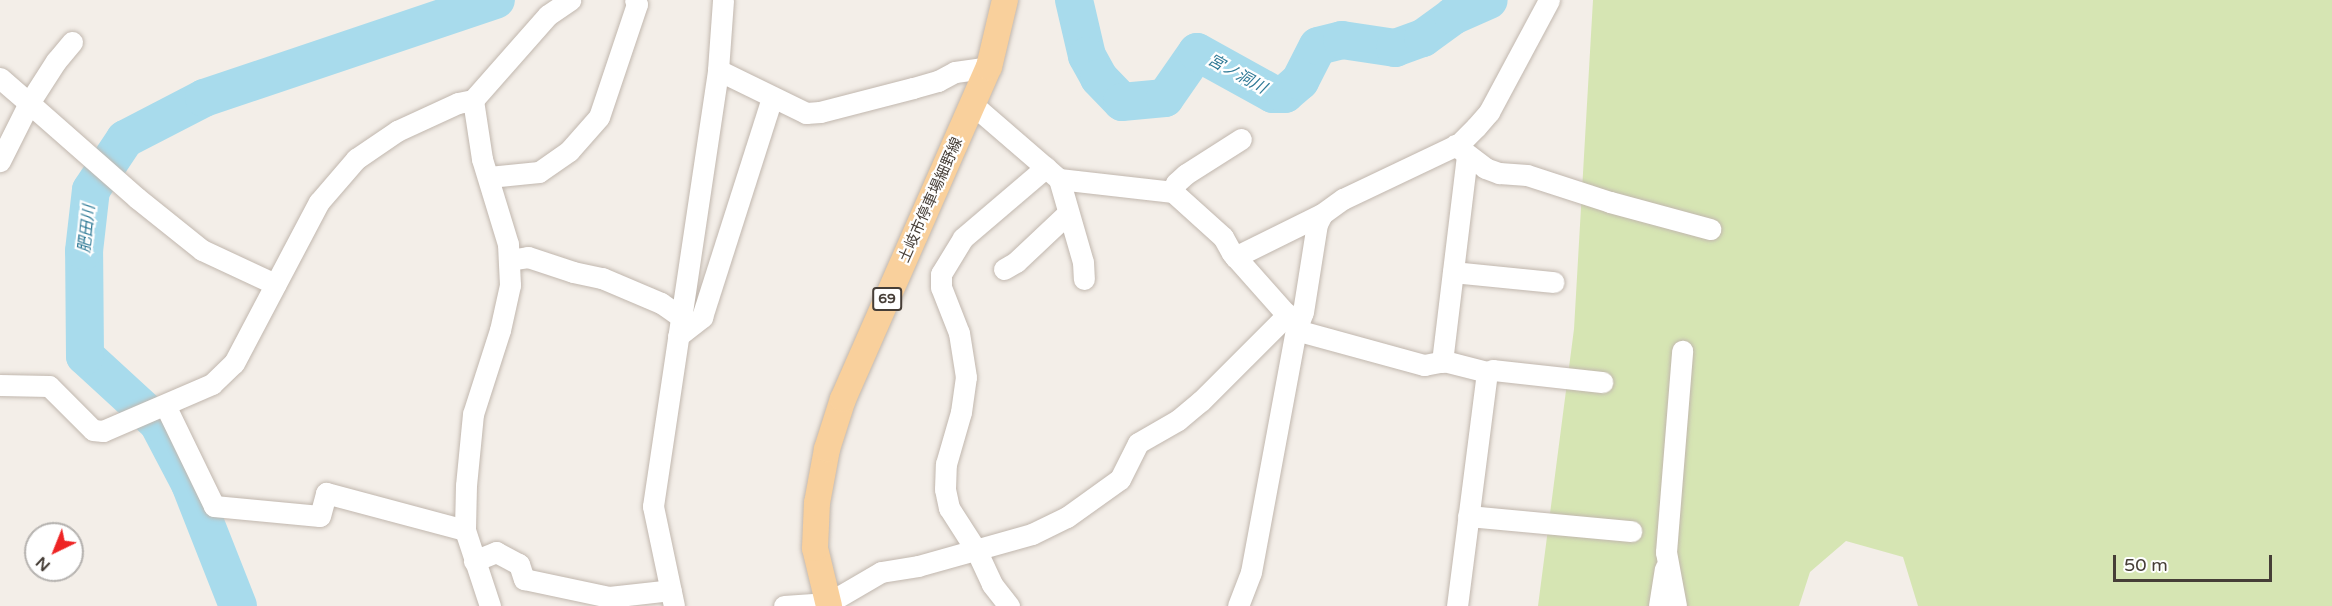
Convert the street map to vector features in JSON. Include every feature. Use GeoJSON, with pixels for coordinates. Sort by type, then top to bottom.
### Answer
{"type":"FeatureCollection","features":[{"type":"Feature","properties":{"kind":"main road","name":"土岐市停車場細野線"},"geometry":{"type":"LineString","coordinates":[[829,604],[815,548],[817,503],[827,449],[843,399],[989,67],[1005,0]]}},
{"type":"Feature","properties":{"kind":"street"},"geometry":{"type":"LineString","coordinates":[[0,385],[49,386],[93,430],[103,431],[212,384],[226,374],[234,363],[319,202],[356,159],[397,131],[458,103],[473,100],[548,15],[570,0]]}},
{"type":"Feature","properties":{"kind":"street"},"geometry":{"type":"LineString","coordinates":[[489,177],[539,172],[569,151],[599,117],[637,4],[635,0]]}},
{"type":"Feature","properties":{"kind":"street"},"geometry":{"type":"LineString","coordinates":[[474,561],[496,552],[519,564],[524,579],[609,597],[673,598],[653,506],[718,70],[723,0]]}},
{"type":"Feature","properties":{"kind":"street"},"geometry":{"type":"LineString","coordinates":[[1442,362],[1453,272],[1461,151],[1490,112],[1549,0]]}},
{"type":"Feature","properties":{"kind":"street"},"geometry":{"type":"LineString","coordinates":[[0,161],[29,103],[51,68],[72,42]]}},
{"type":"Feature","properties":{"kind":"street"},"geometry":{"type":"LineString","coordinates":[[718,70],[806,113],[820,112],[938,81],[956,72],[989,67]]}},
{"type":"Feature","properties":{"kind":"street"},"geometry":{"type":"LineString","coordinates":[[0,78],[137,198],[202,250],[275,284]]}},
{"type":"Feature","properties":{"kind":"street"},"geometry":{"type":"LineString","coordinates":[[679,326],[702,317],[772,98]]}},
{"type":"Feature","properties":{"kind":"street"},"geometry":{"type":"LineString","coordinates":[[473,100],[482,159],[508,244],[510,285],[500,330],[473,414],[466,485],[465,530],[490,606]]}},
{"type":"Feature","properties":{"kind":"street"},"geometry":{"type":"LineString","coordinates":[[972,104],[1052,173],[1083,262],[1084,279]]}},
{"type":"Feature","properties":{"kind":"street"},"geometry":{"type":"LineString","coordinates":[[1173,192],[1176,183],[1186,174],[1241,139]]}},
{"type":"Feature","properties":{"kind":"street"},"geometry":{"type":"LineString","coordinates":[[1235,257],[1322,214],[1343,199],[1461,151]]}},
{"type":"Feature","properties":{"kind":"street"},"geometry":{"type":"LineString","coordinates":[[1461,151],[1485,168],[1499,173],[1527,175],[1610,202],[1710,229]]}},
{"type":"Feature","properties":{"kind":"street"},"geometry":{"type":"LineString","coordinates":[[1009,606],[992,584],[976,550],[949,508],[945,489],[946,464],[961,412],[966,377],[959,333],[941,287],[941,274],[963,238],[1052,173],[1173,192],[1223,237],[1235,257],[1294,324],[1424,365],[1442,362],[1487,372],[1493,370],[1602,382]]}},
{"type":"Feature","properties":{"kind":"street"},"geometry":{"type":"LineString","coordinates":[[1004,269],[1016,262],[1067,214]]}},
{"type":"Feature","properties":{"kind":"street"},"geometry":{"type":"LineString","coordinates":[[784,606],[829,604],[881,572],[918,566],[1032,534],[1100,495],[1120,479],[1138,443],[1178,420],[1294,324],[1303,312],[1317,224],[1322,214]]}},
{"type":"Feature","properties":{"kind":"street"},"geometry":{"type":"LineString","coordinates":[[509,260],[528,258],[602,278],[661,303],[679,326]]}},
{"type":"Feature","properties":{"kind":"street"},"geometry":{"type":"LineString","coordinates":[[1453,272],[1554,282]]}},
{"type":"Feature","properties":{"kind":"street"},"geometry":{"type":"LineString","coordinates":[[1239,606],[1251,572],[1294,324]]}},
{"type":"Feature","properties":{"kind":"street"},"geometry":{"type":"LineString","coordinates":[[1676,606],[1666,552],[1682,351]]}},
{"type":"Feature","properties":{"kind":"street"},"geometry":{"type":"LineString","coordinates":[[1457,606],[1487,372]]}},
{"type":"Feature","properties":{"kind":"street"},"geometry":{"type":"LineString","coordinates":[[164,405],[214,506],[320,516],[326,493],[465,530]]}},
{"type":"Feature","properties":{"kind":"street"},"geometry":{"type":"LineString","coordinates":[[1468,516],[1631,531]]}},
{"type":"Feature","properties":{"kind":"street"},"geometry":{"type":"LineString","coordinates":[[1659,606],[1663,571],[1669,562]]}},
{"type":"Feature","properties":{"kind":"green space"},"geometry":{"type":"Polygon","coordinates":[[[1593,0],[2332,0],[2332,606],[1918,606],[1903,557],[1846,541],[1810,572],[1799,606],[1538,606],[1574,329],[1593,0]]]}},
{"type":"Feature","properties":{"kind":"waterway","name":"肥田川"},"geometry":{"type":"LineString","coordinates":[[238,606],[190,484],[158,423],[85,356],[84,251],[91,190],[125,139],[204,98],[496,0]]}},
{"type":"Feature","properties":{"kind":"waterway","name":"宮ノ洞川"},"geometry":{"type":"LineString","coordinates":[[1074,0],[1087,56],[1099,78],[1122,102],[1165,98],[1197,52],[1273,94],[1285,94],[1300,81],[1318,46],[1342,40],[1395,48],[1423,38],[1453,16],[1489,0]]}}]}
